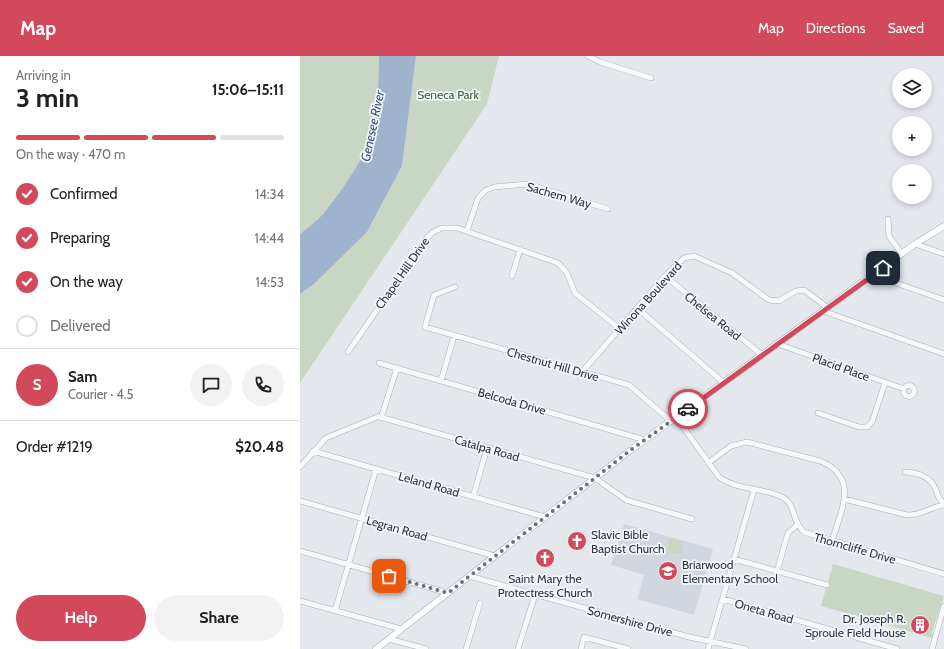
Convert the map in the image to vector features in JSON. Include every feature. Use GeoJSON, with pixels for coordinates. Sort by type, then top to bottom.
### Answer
{"type":"FeatureCollection","features":[{"type":"Feature","properties":{"kind":"main road"},"geometry":{"type":"LineString","coordinates":[[376,649],[645,440],[915,244],[944,226]]}},
{"type":"Feature","properties":{"kind":"street"},"geometry":{"type":"LineString","coordinates":[[588,56],[600,62],[651,78]]}},
{"type":"Feature","properties":{"kind":"street","name":"Sachem Way"},"geometry":{"type":"LineString","coordinates":[[467,231],[478,198],[486,190],[494,187],[528,184],[608,209]]}},
{"type":"Feature","properties":{"kind":"street"},"geometry":{"type":"LineString","coordinates":[[888,219],[890,236],[902,254]]}},
{"type":"Feature","properties":{"kind":"street","name":"Chapel Hill Drive"},"geometry":{"type":"LineString","coordinates":[[348,352],[429,235],[437,230],[447,227],[467,231],[554,261],[561,265],[575,292],[620,329]]}},
{"type":"Feature","properties":{"kind":"street"},"geometry":{"type":"LineString","coordinates":[[915,244],[944,254]]}},
{"type":"Feature","properties":{"kind":"street"},"geometry":{"type":"LineString","coordinates":[[512,276],[520,249]]}},
{"type":"Feature","properties":{"kind":"street","name":"Winona Boulevard"},"geometry":{"type":"LineString","coordinates":[[582,372],[665,276],[684,258],[694,256],[732,273],[769,300],[779,300],[794,292],[804,290],[825,310],[944,354]]}},
{"type":"Feature","properties":{"kind":"street"},"geometry":{"type":"LineString","coordinates":[[873,275],[944,300]]}},
{"type":"Feature","properties":{"kind":"street","name":"Chelsea Road"},"geometry":{"type":"LineString","coordinates":[[665,276],[762,355]]}},
{"type":"Feature","properties":{"kind":"street","name":"Chestnut Hill Drive"},"geometry":{"type":"LineString","coordinates":[[455,287],[434,295],[424,327],[630,385],[674,419]]}},
{"type":"Feature","properties":{"kind":"street"},"geometry":{"type":"LineString","coordinates":[[637,308],[724,383]]}},
{"type":"Feature","properties":{"kind":"street"},"geometry":{"type":"LineString","coordinates":[[441,381],[454,336]]}},
{"type":"Feature","properties":{"kind":"street","name":"Placid Place"},"geometry":{"type":"LineString","coordinates":[[778,344],[904,389]]}},
{"type":"Feature","properties":{"kind":"street","name":"Belcoda Drive"},"geometry":{"type":"LineString","coordinates":[[379,363],[645,440]]}},
{"type":"Feature","properties":{"kind":"street"},"geometry":{"type":"LineString","coordinates":[[300,467],[322,441],[330,436],[380,417],[384,414],[397,368]]}},
{"type":"Feature","properties":{"kind":"street"},"geometry":{"type":"LineString","coordinates":[[818,413],[859,427],[867,427],[872,422],[885,383]]}},
{"type":"Feature","properties":{"kind":"street","name":"Catalpa Road"},"geometry":{"type":"LineString","coordinates":[[380,417],[595,478],[626,500],[692,519]]}},
{"type":"Feature","properties":{"kind":"street"},"geometry":{"type":"LineString","coordinates":[[674,419],[723,480],[779,497],[788,502],[793,509],[797,524],[788,533],[777,571]]}},
{"type":"Feature","properties":{"kind":"street"},"geometry":{"type":"LineString","coordinates":[[708,463],[736,444],[747,442],[758,443],[820,461],[831,466],[839,473],[844,483],[844,499],[832,541]]}},
{"type":"Feature","properties":{"kind":"street"},"geometry":{"type":"LineString","coordinates":[[473,497],[487,448]]}},
{"type":"Feature","properties":{"kind":"street","name":"Leland Road"},"geometry":{"type":"LineString","coordinates":[[313,451],[545,517]]}},
{"type":"Feature","properties":{"kind":"street"},"geometry":{"type":"LineString","coordinates":[[336,611],[376,469]]}},
{"type":"Feature","properties":{"kind":"street"},"geometry":{"type":"LineString","coordinates":[[844,499],[906,515],[916,515],[944,504],[940,500],[933,484],[927,478],[920,474],[905,472]]}},
{"type":"Feature","properties":{"kind":"street"},"geometry":{"type":"LineString","coordinates":[[708,649],[754,490]]}},
{"type":"Feature","properties":{"kind":"street","name":"Legran Road"},"geometry":{"type":"LineString","coordinates":[[300,501],[495,556]]}},
{"type":"Feature","properties":{"kind":"street","name":"Thorncliffe Drive"},"geometry":{"type":"LineString","coordinates":[[797,524],[804,532],[944,574]]}},
{"type":"Feature","properties":{"kind":"street"},"geometry":{"type":"LineString","coordinates":[[300,551],[448,593]]}},
{"type":"Feature","properties":{"kind":"street"},"geometry":{"type":"LineString","coordinates":[[734,559],[827,585]]}},
{"type":"Feature","properties":{"kind":"street","name":"Somershire Drive"},"geometry":{"type":"LineString","coordinates":[[469,576],[689,637],[746,649]]}},
{"type":"Feature","properties":{"kind":"street"},"geometry":{"type":"LineString","coordinates":[[518,649],[535,595]]}},
{"type":"Feature","properties":{"kind":"street","name":"Oneta Road"},"geometry":{"type":"LineString","coordinates":[[723,599],[897,649]]}},
{"type":"Feature","properties":{"kind":"street"},"geometry":{"type":"LineString","coordinates":[[300,601],[401,630]]}},
{"type":"Feature","properties":{"kind":"street"},"geometry":{"type":"LineString","coordinates":[[466,649],[480,603]]}},
{"type":"Feature","properties":{"kind":"street"},"geometry":{"type":"LineString","coordinates":[[932,649],[942,621],[944,606]]}},
{"type":"Feature","properties":{"kind":"street"},"geometry":{"type":"LineString","coordinates":[[581,649],[584,637],[628,649]]}},
{"type":"Feature","properties":{"kind":"street"},"geometry":{"type":"LineString","coordinates":[[389,639],[426,649]]}},
{"type":"Feature","properties":{"kind":"shaded area","name":"Briarwood Elementary School"},"geometry":{"type":"Polygon","coordinates":[[[624,524],[713,549],[694,615],[637,599],[644,575],[611,565],[624,524]]]}},
{"type":"Feature","properties":{"kind":"green space"},"geometry":{"type":"Polygon","coordinates":[[[300,56],[379,56],[378,90],[374,123],[366,148],[354,172],[331,204],[321,217],[300,234],[300,56]]]}},
{"type":"Feature","properties":{"kind":"green space","name":"Seneca Park"},"geometry":{"type":"Polygon","coordinates":[[[416,56],[499,56],[487,104],[300,383],[300,294],[314,284],[367,232],[402,166],[416,56]]]}},
{"type":"Feature","properties":{"kind":"green space"},"geometry":{"type":"Polygon","coordinates":[[[668,539],[682,541],[682,553],[668,553],[668,539]]]}},
{"type":"Feature","properties":{"kind":"green space"},"geometry":{"type":"Polygon","coordinates":[[[833,564],[944,596],[932,632],[932,638],[821,606],[833,564]]]}},
{"type":"Feature","properties":{"kind":"water"},"geometry":{"type":"Polygon","coordinates":[[[379,56],[416,56],[402,166],[367,232],[314,284],[300,294],[300,234],[321,217],[331,204],[354,171],[366,147],[374,123],[378,90],[379,56]]]}},
{"type":"Feature","properties":{"kind":"way so far"},"geometry":{"type":"LineString","coordinates":[[389,576],[448,593],[632,449],[688,409]]}},
{"type":"Feature","properties":{"kind":"place","name":"Slavic Bible Baptist Church"},"geometry":{"type":"Point","coordinates":[577,541]}},
{"type":"Feature","properties":{"kind":"place","name":"Saint Mary the Protectress Church"},"geometry":{"type":"Point","coordinates":[545,558]}},
{"type":"Feature","properties":{"kind":"place","name":"Briarwood Elementary School"},"geometry":{"type":"Point","coordinates":[668,571]}},
{"type":"Feature","properties":{"kind":"place","name":"Dr. Joseph R. Sproule Field House"},"geometry":{"type":"Point","coordinates":[920,625]}},
{"type":"Feature","properties":{"kind":"route"},"geometry":{"type":"LineString","coordinates":[[688,409],[883,268]]}},
{"type":"Feature","properties":{"kind":"water label","name":"Genesee River"},"geometry":{"type":"Point","coordinates":[372,126]}}]}
